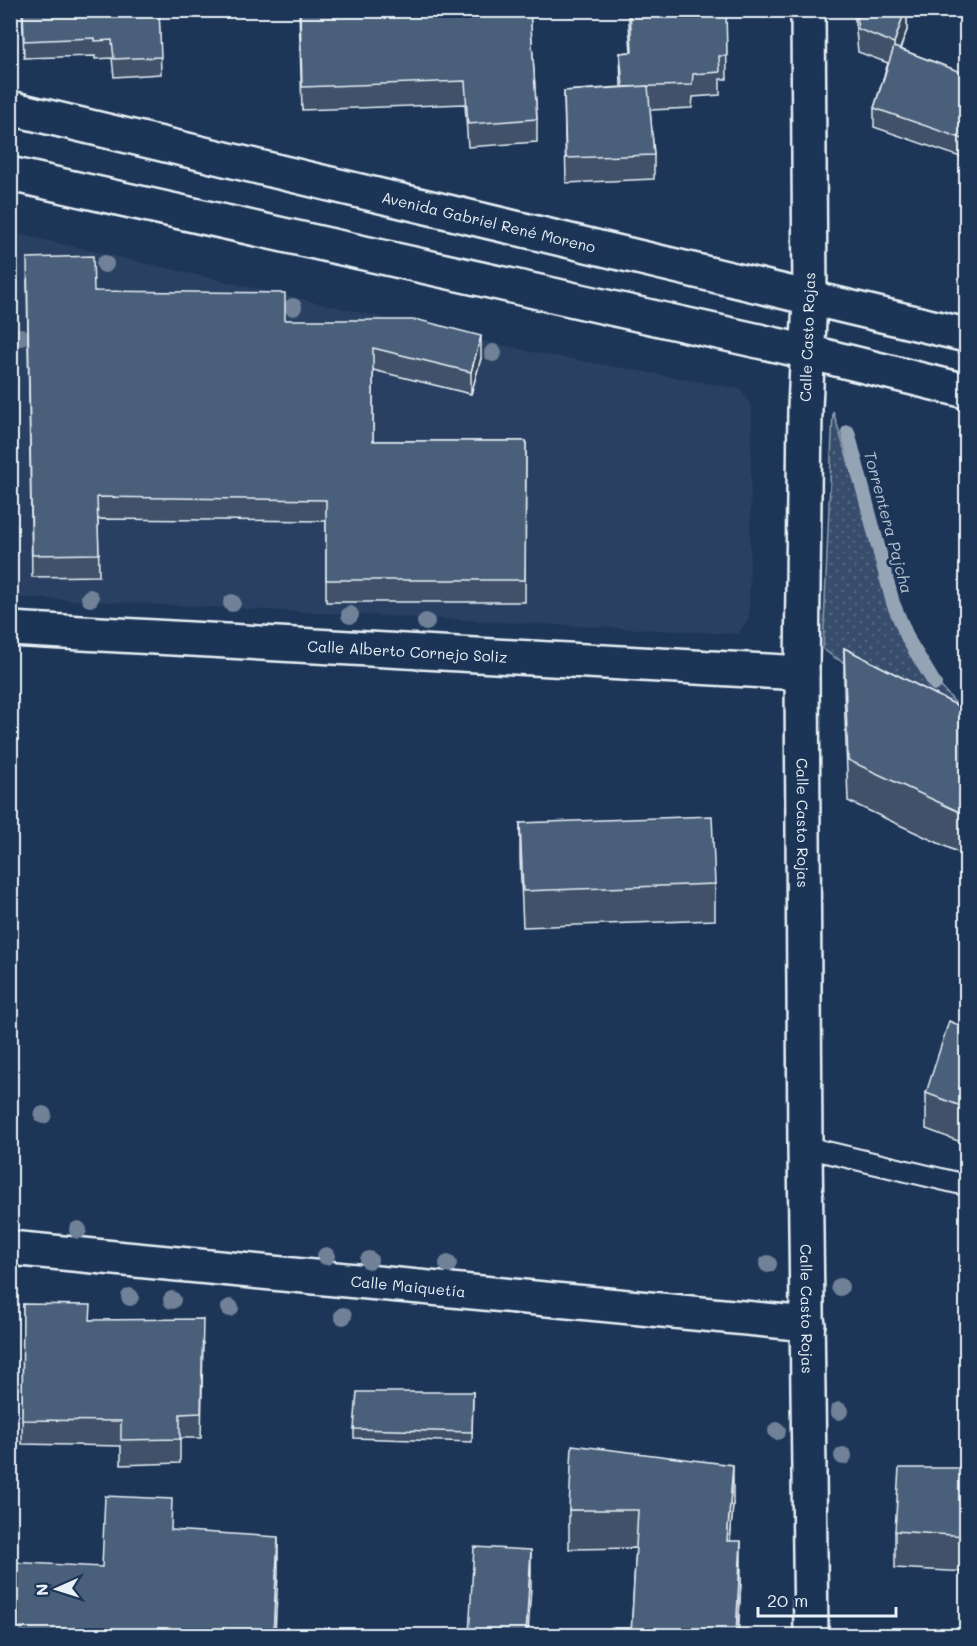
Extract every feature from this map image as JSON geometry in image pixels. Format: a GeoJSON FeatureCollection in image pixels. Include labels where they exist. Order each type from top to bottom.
{"type":"FeatureCollection","features":[{"type":"Feature","properties":{"kind":"street","name":"Calle Casto Rojas"},"geometry":{"type":"LineString","coordinates":[[808,10],[810,299],[805,408],[802,673],[811,1635]]}},
{"type":"Feature","properties":{"kind":"street","name":"Avenida Gabriel René Moreno"},"geometry":{"type":"LineString","coordinates":[[10,108],[966,335]]}},
{"type":"Feature","properties":{"kind":"street"},"geometry":{"type":"LineString","coordinates":[[10,174],[808,352],[966,391]]}},
{"type":"Feature","properties":{"kind":"street","name":"Calle Alberto Cornejo Soliz"},"geometry":{"type":"LineString","coordinates":[[10,629],[802,673]]}},
{"type":"Feature","properties":{"kind":"street","name":"Calle Maiquetía"},"geometry":{"type":"LineString","coordinates":[[10,1248],[807,1324]]}},
{"type":"Feature","properties":{"kind":"lane"},"geometry":{"type":"LineString","coordinates":[[805,1148],[966,1185]]}},
{"type":"Feature","properties":{"kind":"shaded area"},"geometry":{"type":"Polygon","coordinates":[[[23,235],[532,352],[741,389],[752,408],[749,618],[738,634],[11,597],[11,238],[23,235]]]}},
{"type":"Feature","properties":{"kind":"shaded area"},"geometry":{"type":"Polygon","coordinates":[[[833,411],[891,603],[906,639],[929,673],[966,715],[966,730],[823,649],[833,411]]]}},
{"type":"Feature","properties":{"kind":"building"},"geometry":{"type":"Polygon","coordinates":[[[23,10],[159,10],[161,57],[114,59],[112,40],[95,41],[95,38],[24,41],[23,10]]]}},
{"type":"Feature","properties":{"kind":"building"},"geometry":{"type":"Polygon","coordinates":[[[300,10],[530,10],[537,119],[468,124],[465,81],[302,87],[300,10]]]}},
{"type":"Feature","properties":{"kind":"building"},"geometry":{"type":"Polygon","coordinates":[[[630,10],[726,10],[727,56],[719,56],[720,72],[693,74],[692,85],[623,87],[620,53],[632,52],[630,10]]]}},
{"type":"Feature","properties":{"kind":"building"},"geometry":{"type":"Polygon","coordinates":[[[856,10],[905,10],[894,43],[858,29],[856,10]]]}},
{"type":"Feature","properties":{"kind":"building"},"geometry":{"type":"Polygon","coordinates":[[[894,47],[966,74],[966,140],[874,108],[894,47]]]}},
{"type":"Feature","properties":{"kind":"building"},"geometry":{"type":"Polygon","coordinates":[[[648,86],[654,155],[566,158],[564,91],[648,86]]]}},
{"type":"Feature","properties":{"kind":"building"},"geometry":{"type":"Polygon","coordinates":[[[93,256],[94,291],[285,293],[285,320],[419,320],[481,336],[471,372],[373,348],[373,441],[526,441],[525,580],[326,580],[326,500],[97,497],[99,554],[32,555],[27,258],[93,256]]]}},
{"type":"Feature","properties":{"kind":"building"},"geometry":{"type":"Polygon","coordinates":[[[844,648],[966,710],[966,815],[848,760],[844,648]]]}},
{"type":"Feature","properties":{"kind":"building"},"geometry":{"type":"Polygon","coordinates":[[[712,816],[715,884],[523,891],[520,823],[712,816]]]}},
{"type":"Feature","properties":{"kind":"building"},"geometry":{"type":"Polygon","coordinates":[[[949,1021],[966,1028],[966,1108],[926,1093],[949,1021]]]}},
{"type":"Feature","properties":{"kind":"building"},"geometry":{"type":"Polygon","coordinates":[[[23,1304],[91,1305],[90,1320],[203,1319],[201,1413],[180,1414],[180,1439],[121,1440],[121,1421],[22,1420],[23,1304]]]}},
{"type":"Feature","properties":{"kind":"building"},"geometry":{"type":"Polygon","coordinates":[[[357,1392],[473,1392],[472,1432],[354,1429],[357,1392]]]}},
{"type":"Feature","properties":{"kind":"building"},"geometry":{"type":"Polygon","coordinates":[[[572,1445],[733,1465],[727,1541],[741,1541],[736,1635],[631,1635],[638,1510],[569,1510],[572,1445]]]}},
{"type":"Feature","properties":{"kind":"building"},"geometry":{"type":"Polygon","coordinates":[[[899,1468],[966,1468],[966,1536],[895,1531],[899,1468]]]}},
{"type":"Feature","properties":{"kind":"building"},"geometry":{"type":"Polygon","coordinates":[[[105,1496],[172,1499],[171,1530],[278,1537],[273,1635],[10,1635],[10,1562],[102,1567],[105,1496]]]}},
{"type":"Feature","properties":{"kind":"building"},"geometry":{"type":"Polygon","coordinates":[[[474,1547],[531,1550],[526,1635],[469,1635],[474,1547]]]}},
{"type":"Feature","properties":{"kind":"waterway","name":"Torrentera Pajcha"},"geometry":{"type":"LineString","coordinates":[[848,432],[893,603],[909,641],[935,684]]}}]}
